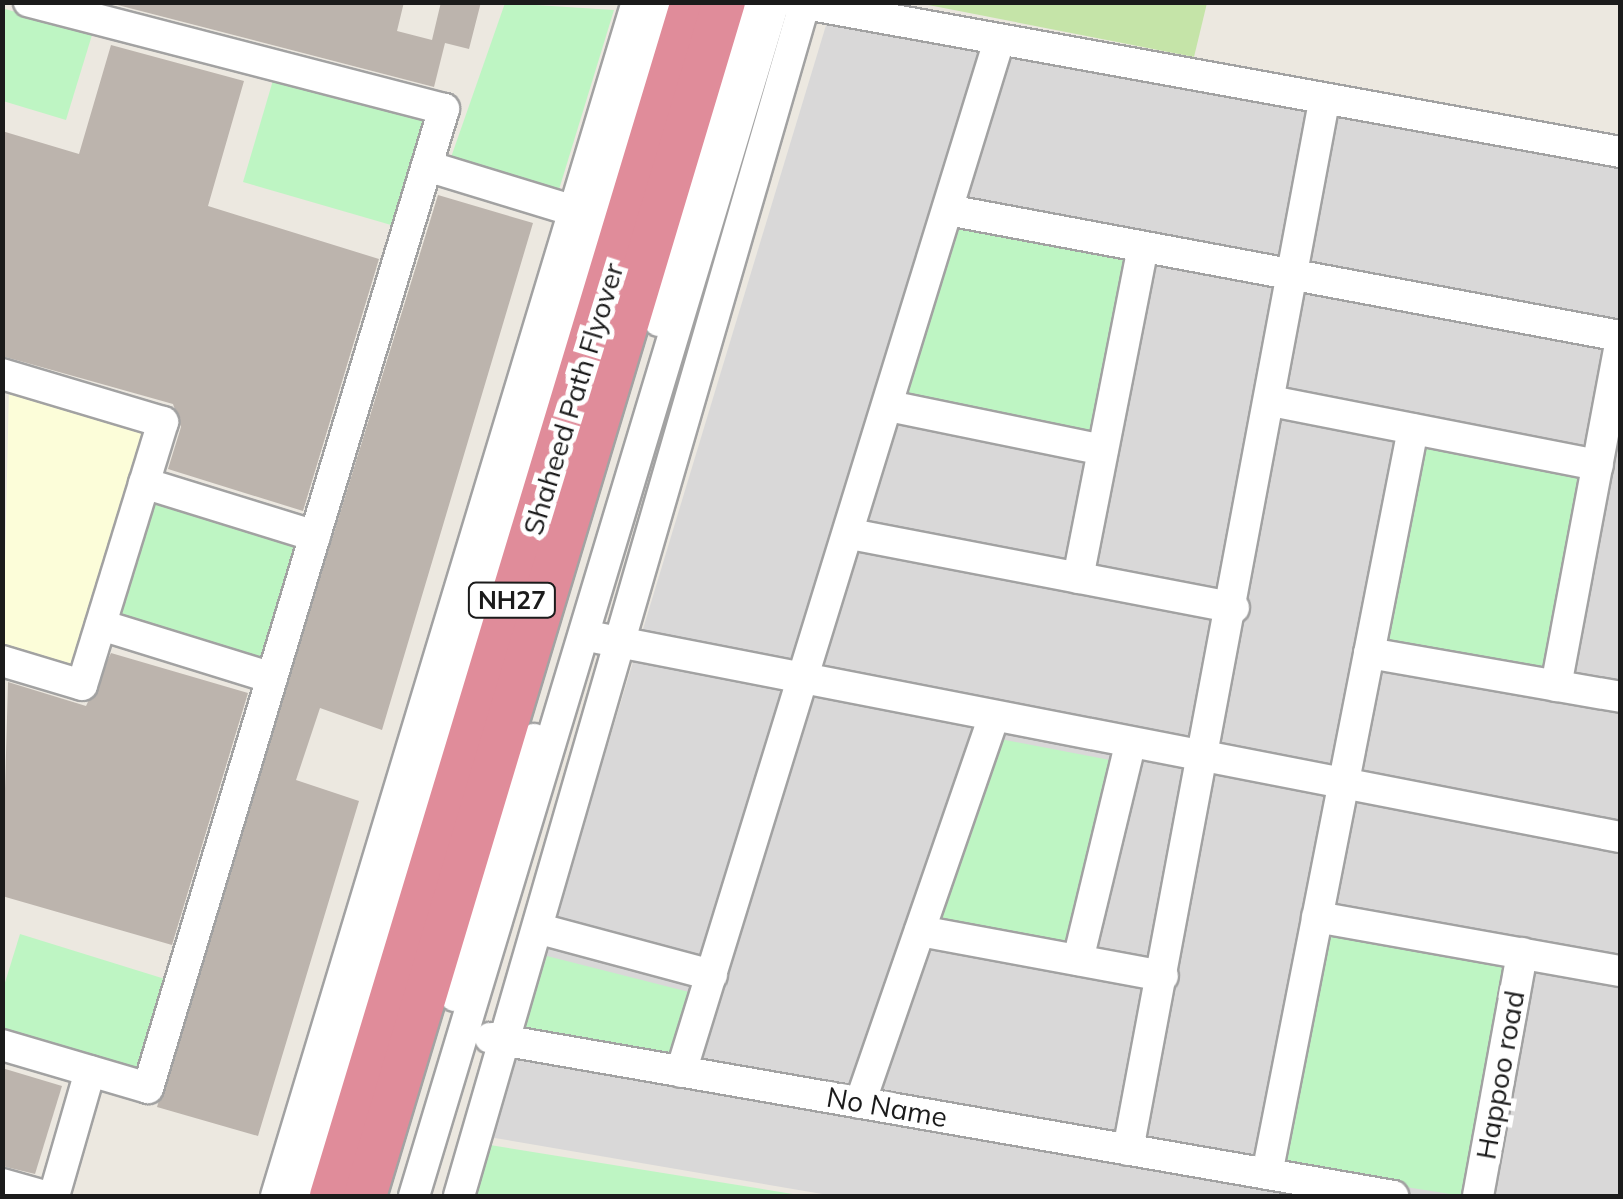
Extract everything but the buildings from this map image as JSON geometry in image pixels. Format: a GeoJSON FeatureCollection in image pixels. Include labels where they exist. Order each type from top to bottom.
{"type":"FeatureCollection","features":[{"type":"Feature","properties":{"kind":"highway","name":"Shaheed Path Flyover"},"geometry":{"type":"LineString","coordinates":[[331,1196],[692,2]]}},
{"type":"Feature","properties":{"kind":"highway","name":"Shaheed Path Flyover"},"geometry":{"type":"LineString","coordinates":[[365,1196],[724,2]]}},
{"type":"Feature","properties":{"kind":"street"},"geometry":{"type":"LineString","coordinates":[[2,1045],[148,1088],[444,109],[28,2]]}},
{"type":"Feature","properties":{"kind":"street"},"geometry":{"type":"LineString","coordinates":[[276,1196],[636,2]]}},
{"type":"Feature","properties":{"kind":"street"},"geometry":{"type":"LineString","coordinates":[[300,1196],[661,2]]}},
{"type":"Feature","properties":{"kind":"street"},"geometry":{"type":"LineString","coordinates":[[394,1196],[753,2]]}},
{"type":"Feature","properties":{"kind":"street"},"geometry":{"type":"LineString","coordinates":[[414,1196],[587,634],[774,2]]}},
{"type":"Feature","properties":{"kind":"street"},"geometry":{"type":"LineString","coordinates":[[459,1196],[540,929],[616,646],[801,3],[1324,102],[1620,152]]}},
{"type":"Feature","properties":{"kind":"street"},"geometry":{"type":"LineString","coordinates":[[681,1072],[806,683],[998,41]]}},
{"type":"Feature","properties":{"kind":"street"},"geometry":{"type":"LineString","coordinates":[[1128,1150],[1207,759],[1324,102]]}},
{"type":"Feature","properties":{"kind":"street"},"geometry":{"type":"LineString","coordinates":[[427,166],[574,211]]}},
{"type":"Feature","properties":{"kind":"street"},"geometry":{"type":"LineString","coordinates":[[948,210],[1620,340],[1556,686]]}},
{"type":"Feature","properties":{"kind":"street"},"geometry":{"type":"LineString","coordinates":[[1078,578],[1143,248]]}},
{"type":"Feature","properties":{"kind":"street"},"geometry":{"type":"LineString","coordinates":[[2,374],[162,422],[82,685],[2,661]]}},
{"type":"Feature","properties":{"kind":"street"},"geometry":{"type":"LineString","coordinates":[[1270,401],[1598,465]]}},
{"type":"Feature","properties":{"kind":"street"},"geometry":{"type":"LineString","coordinates":[[890,406],[1104,450]]}},
{"type":"Feature","properties":{"kind":"street"},"geometry":{"type":"LineString","coordinates":[[1267,1174],[1413,429]]}},
{"type":"Feature","properties":{"kind":"street"},"geometry":{"type":"LineString","coordinates":[[144,483],[314,536]]}},
{"type":"Feature","properties":{"kind":"street"},"geometry":{"type":"LineString","coordinates":[[851,534],[1234,608]]}},
{"type":"Feature","properties":{"kind":"street"},"geometry":{"type":"LineString","coordinates":[[100,625],[272,678]]}},
{"type":"Feature","properties":{"kind":"street"},"geometry":{"type":"LineString","coordinates":[[587,634],[616,646],[1620,837]]}},
{"type":"Feature","properties":{"kind":"street"},"geometry":{"type":"LineString","coordinates":[[1369,653],[1620,698]]}},
{"type":"Feature","properties":{"kind":"street"},"geometry":{"type":"LineString","coordinates":[[860,1103],[994,719]]}},
{"type":"Feature","properties":{"kind":"street"},"geometry":{"type":"LineString","coordinates":[[1078,960],[1130,745]]}},
{"type":"Feature","properties":{"kind":"street"},"geometry":{"type":"LineString","coordinates":[[1318,918],[1620,971]]}},
{"type":"Feature","properties":{"kind":"street"},"geometry":{"type":"LineString","coordinates":[[540,929],[712,976]]}},
{"type":"Feature","properties":{"kind":"street"},"geometry":{"type":"LineString","coordinates":[[920,931],[1163,976]]}},
{"type":"Feature","properties":{"kind":"street","name":"Happoo road"},"geometry":{"type":"LineString","coordinates":[[1478,1196],[1522,954]]}},
{"type":"Feature","properties":{"kind":"street","name":"No Name"},"geometry":{"type":"LineString","coordinates":[[466,1030],[506,1042],[1393,1196]]}},
{"type":"Feature","properties":{"kind":"street"},"geometry":{"type":"LineString","coordinates":[[54,1196],[90,1071]]}},
{"type":"Feature","properties":{"kind":"street"},"geometry":{"type":"LineString","coordinates":[[2,1184],[45,1196]]}},
{"type":"Feature","properties":{"kind":"shaded area"},"geometry":{"type":"Polygon","coordinates":[[[827,22],[1620,169],[1620,1196],[834,1196],[489,1137],[827,22]]]}},
{"type":"Feature","properties":{"kind":"shaded area"},"geometry":{"type":"Polygon","coordinates":[[[9,388],[147,430],[74,670],[3,649],[9,388]]]}},
{"type":"Feature","properties":{"kind":"green space"},"geometry":{"type":"Polygon","coordinates":[[[505,3],[614,10],[557,196],[449,163],[505,3]]]}},
{"type":"Feature","properties":{"kind":"green space"},"geometry":{"type":"Polygon","coordinates":[[[918,3],[1207,3],[1194,57],[918,3]]]}},
{"type":"Feature","properties":{"kind":"green space"},"geometry":{"type":"Polygon","coordinates":[[[2,8],[92,35],[66,120],[3,101],[2,8]]]}},
{"type":"Feature","properties":{"kind":"green space"},"geometry":{"type":"Polygon","coordinates":[[[276,70],[431,116],[398,227],[243,182],[276,70]]]}},
{"type":"Feature","properties":{"kind":"green space"},"geometry":{"type":"Polygon","coordinates":[[[957,227],[1128,260],[1091,434],[906,399],[957,227]]]}},
{"type":"Feature","properties":{"kind":"green space"},"geometry":{"type":"Polygon","coordinates":[[[1424,445],[1583,475],[1545,674],[1386,644],[1424,445]]]}},
{"type":"Feature","properties":{"kind":"green space"},"geometry":{"type":"Polygon","coordinates":[[[151,496],[301,541],[263,664],[113,619],[151,496]]]}},
{"type":"Feature","properties":{"kind":"green space"},"geometry":{"type":"Polygon","coordinates":[[[1000,739],[1110,760],[1068,950],[939,923],[1000,739]]]}},
{"type":"Feature","properties":{"kind":"green space"},"geometry":{"type":"Polygon","coordinates":[[[1323,929],[1507,963],[1463,1196],[1278,1167],[1323,929]]]}},
{"type":"Feature","properties":{"kind":"green space"},"geometry":{"type":"Polygon","coordinates":[[[20,934],[165,979],[136,1073],[3,1032],[3,989],[20,934]]]}},
{"type":"Feature","properties":{"kind":"green space"},"geometry":{"type":"Polygon","coordinates":[[[547,956],[697,994],[673,1060],[521,1034],[547,956]]]}},
{"type":"Feature","properties":{"kind":"green space"},"geometry":{"type":"Polygon","coordinates":[[[490,1145],[805,1196],[474,1196],[490,1145]]]}}]}
